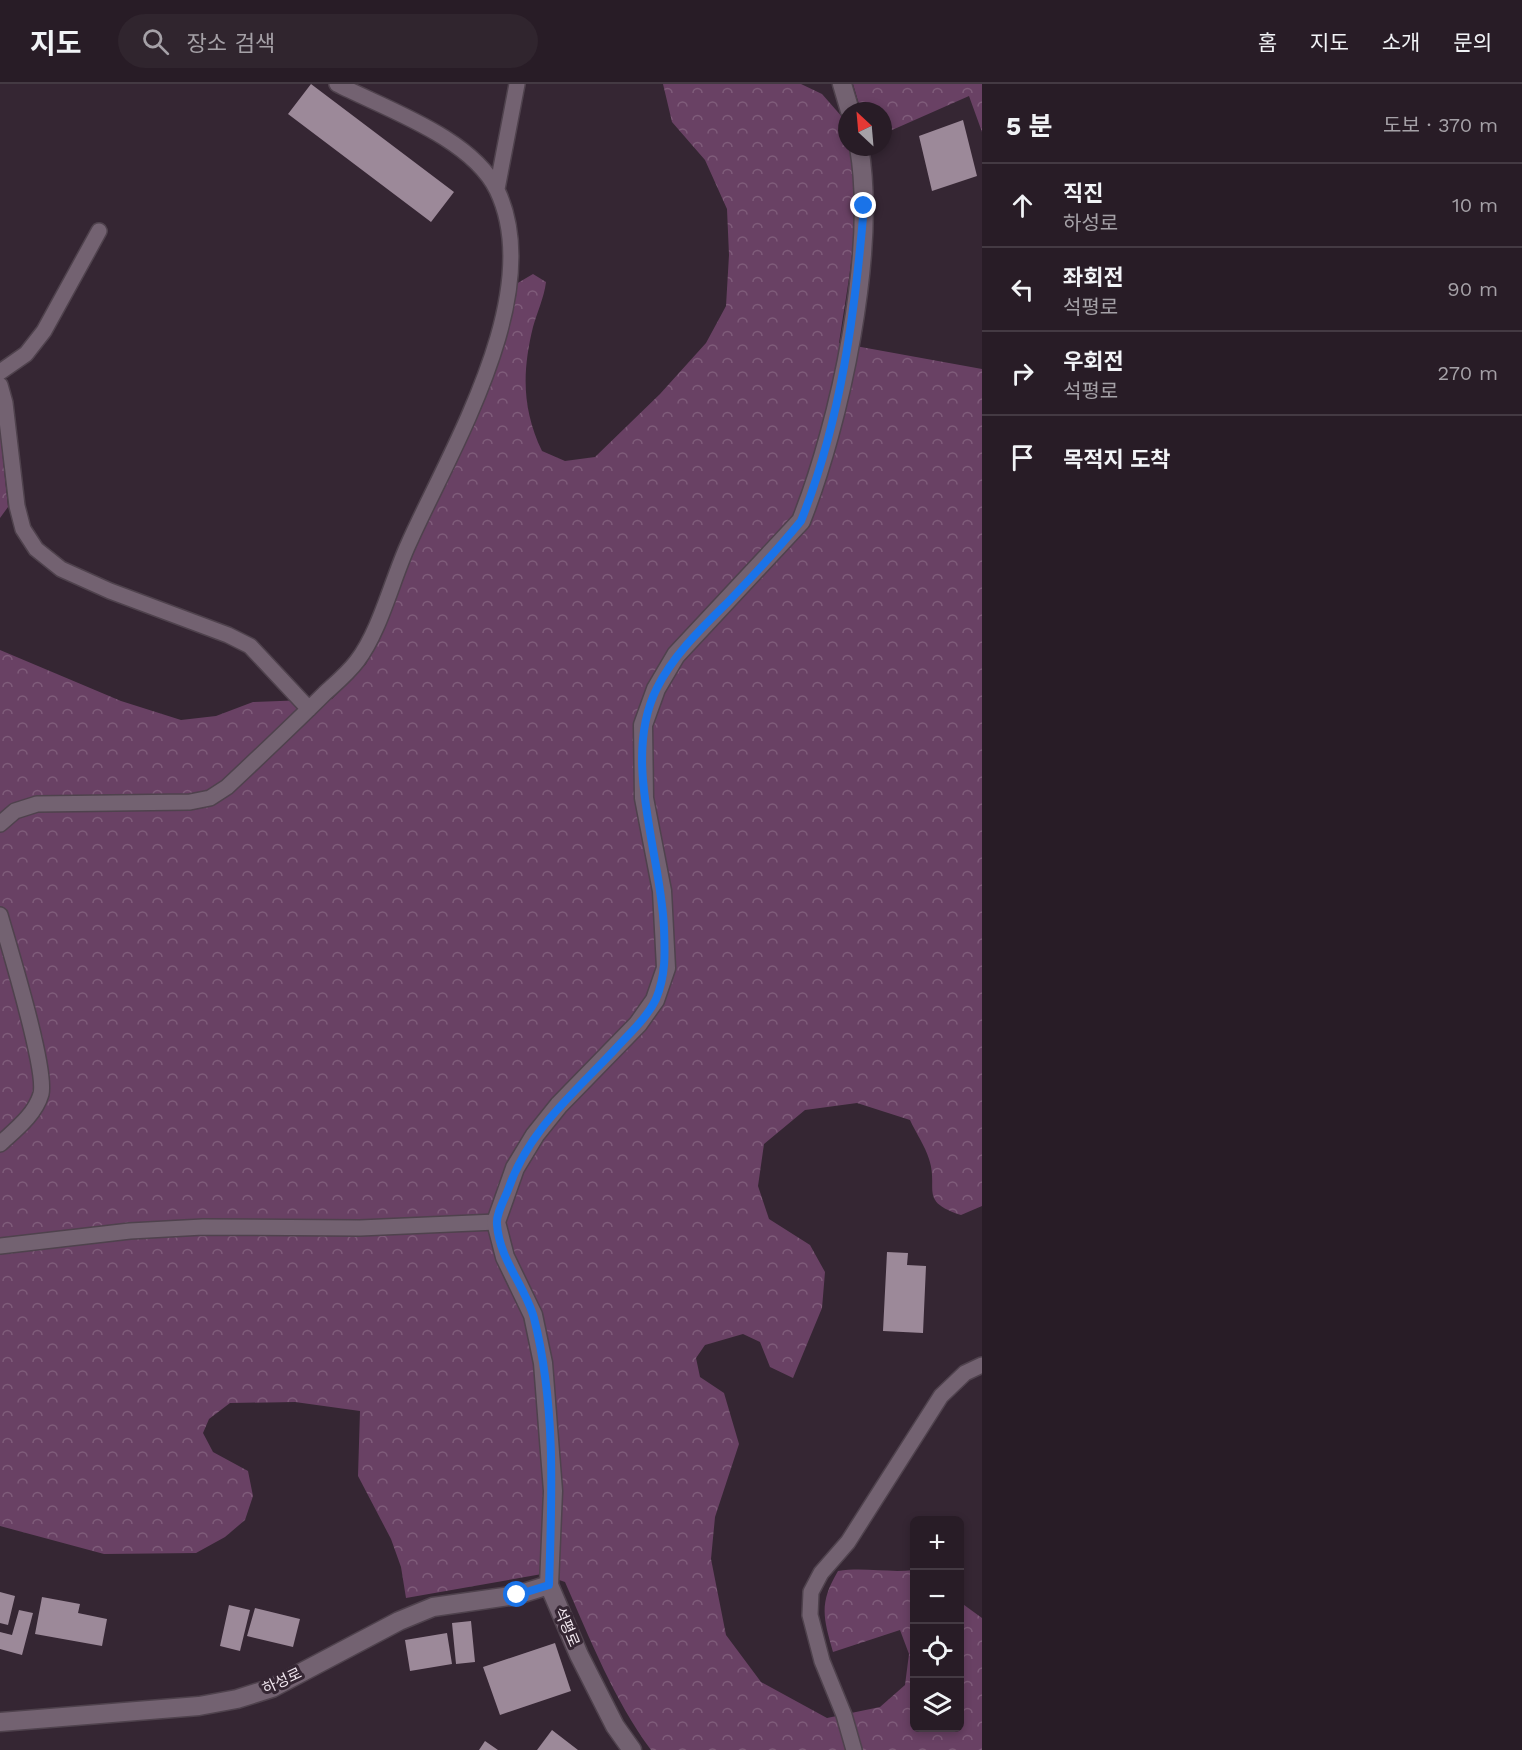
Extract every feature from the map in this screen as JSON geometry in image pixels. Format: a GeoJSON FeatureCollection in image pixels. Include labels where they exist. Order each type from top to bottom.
{"type":"FeatureCollection","features":[{"type":"Feature","properties":{"kind":"street"},"geometry":{"type":"LineString","coordinates":[[842,84],[847,102]]}},
{"type":"Feature","properties":{"kind":"street"},"geometry":{"type":"LineString","coordinates":[[496,1222],[515,1168],[535,1135],[559,1105],[638,1024],[655,1000],[666,968],[662,891],[644,798],[643,725],[656,689],[676,656],[801,521],[812,493],[839,397],[857,290],[864,206],[860,156]]}},
{"type":"Feature","properties":{"kind":"street","name":"석평로"},"geometry":{"type":"LineString","coordinates":[[496,1222],[505,1257],[533,1315],[543,1363],[553,1491],[549,1585],[579,1655],[615,1726],[632,1750]]}},
{"type":"Feature","properties":{"kind":"street","name":"하성로"},"geometry":{"type":"LineString","coordinates":[[0,1722],[199,1706],[237,1699],[272,1688],[399,1621],[434,1607],[517,1595],[549,1585]]}},
{"type":"Feature","properties":{"kind":"lane"},"geometry":{"type":"LineString","coordinates":[[0,824],[15,811],[37,804],[190,802],[210,798],[227,787],[358,660],[381,614],[417,524],[476,402],[508,292],[511,246],[496,189],[474,160],[449,139],[337,84]]}},
{"type":"Feature","properties":{"kind":"lane"},"geometry":{"type":"LineString","coordinates":[[496,189],[517,84]]}},
{"type":"Feature","properties":{"kind":"lane"},"geometry":{"type":"LineString","coordinates":[[0,372],[26,354],[44,331],[99,231]]}},
{"type":"Feature","properties":{"kind":"lane"},"geometry":{"type":"LineString","coordinates":[[0,385],[5,404],[17,507],[23,529],[36,549],[61,569],[110,591],[228,635],[250,646],[309,709]]}},
{"type":"Feature","properties":{"kind":"lane"},"geometry":{"type":"LineString","coordinates":[[0,915],[40,1066],[41,1093],[24,1122],[0,1144]]}},
{"type":"Feature","properties":{"kind":"lane"},"geometry":{"type":"LineString","coordinates":[[0,1246],[130,1231],[203,1227],[360,1228],[496,1222]]}},
{"type":"Feature","properties":{"kind":"lane"},"geometry":{"type":"LineString","coordinates":[[854,1750],[844,1714],[822,1661],[810,1616],[811,1592],[821,1574],[848,1542],[941,1396],[964,1373],[982,1365]]}},
{"type":"Feature","properties":{"kind":"green space"},"geometry":{"type":"Polygon","coordinates":[[[663,84],[801,84],[822,94],[838,112],[838,156],[852,156],[854,171],[853,245],[839,343],[982,369],[982,1206],[961,1215],[939,1205],[933,1193],[929,1159],[910,1120],[857,1103],[805,1110],[764,1144],[758,1186],[769,1219],[810,1245],[825,1272],[822,1308],[793,1378],[770,1367],[760,1342],[743,1334],[705,1345],[696,1358],[700,1377],[724,1393],[739,1444],[715,1517],[711,1559],[726,1635],[761,1682],[827,1718],[880,1707],[905,1685],[909,1654],[900,1630],[833,1652],[825,1619],[825,1601],[838,1571],[910,1570],[910,1732],[964,1732],[964,1605],[982,1618],[982,1750],[651,1750],[614,1690],[565,1582],[542,1574],[406,1598],[401,1567],[391,1539],[358,1476],[360,1411],[295,1402],[230,1403],[209,1419],[203,1433],[213,1452],[248,1471],[253,1496],[245,1520],[225,1537],[196,1553],[104,1554],[0,1526],[0,650],[121,701],[181,720],[216,716],[253,702],[332,699],[366,664],[391,610],[422,531],[481,409],[504,345],[516,284],[533,274],[546,282],[529,344],[526,375],[527,405],[542,451],[565,461],[595,457],[660,394],[706,343],[726,306],[729,255],[727,209],[705,160],[672,122],[663,84]]]}},
{"type":"Feature","properties":{"kind":"green space"},"geometry":{"type":"Polygon","coordinates":[[[853,84],[982,84],[982,132],[969,96],[892,130],[892,102],[858,102],[853,84]]]}},
{"type":"Feature","properties":{"kind":"green space"},"geometry":{"type":"Polygon","coordinates":[[[0,431],[8,507],[0,518],[0,431]]]}},
{"type":"Feature","properties":{"kind":"building"},"geometry":{"type":"Polygon","coordinates":[[[311,84],[454,192],[431,222],[288,114],[311,84]]]}},
{"type":"Feature","properties":{"kind":"building"},"geometry":{"type":"Polygon","coordinates":[[[963,120],[977,176],[932,191],[919,136],[963,120]]]}},
{"type":"Feature","properties":{"kind":"building"},"geometry":{"type":"Polygon","coordinates":[[[887,1252],[908,1253],[907,1265],[926,1266],[923,1333],[883,1331],[887,1252]]]}},
{"type":"Feature","properties":{"kind":"building"},"geometry":{"type":"Polygon","coordinates":[[[0,1592],[15,1596],[8,1625],[0,1623],[0,1592]]]}},
{"type":"Feature","properties":{"kind":"building"},"geometry":{"type":"Polygon","coordinates":[[[42,1597],[80,1604],[78,1613],[107,1619],[102,1646],[35,1634],[42,1597]]]}},
{"type":"Feature","properties":{"kind":"building"},"geometry":{"type":"Polygon","coordinates":[[[229,1605],[250,1610],[240,1651],[220,1646],[229,1605]]]}},
{"type":"Feature","properties":{"kind":"building"},"geometry":{"type":"Polygon","coordinates":[[[255,1608],[300,1619],[293,1647],[247,1636],[255,1608]]]}},
{"type":"Feature","properties":{"kind":"building"},"geometry":{"type":"Polygon","coordinates":[[[19,1610],[33,1613],[22,1655],[0,1649],[0,1632],[12,1635],[19,1610]]]}},
{"type":"Feature","properties":{"kind":"building"},"geometry":{"type":"Polygon","coordinates":[[[471,1621],[475,1662],[456,1664],[452,1623],[471,1621]]]}},
{"type":"Feature","properties":{"kind":"building"},"geometry":{"type":"Polygon","coordinates":[[[447,1633],[452,1664],[410,1671],[405,1640],[447,1633]]]}},
{"type":"Feature","properties":{"kind":"building"},"geometry":{"type":"Polygon","coordinates":[[[555,1643],[571,1691],[500,1715],[483,1667],[555,1643]]]}},
{"type":"Feature","properties":{"kind":"building"},"geometry":{"type":"Polygon","coordinates":[[[552,1730],[578,1750],[537,1750],[552,1730]]]}},
{"type":"Feature","properties":{"kind":"building"},"geometry":{"type":"Polygon","coordinates":[[[485,1741],[498,1750],[479,1750],[485,1741]]]}},
{"type":"Feature","properties":{"kind":"route"},"geometry":{"type":"LineString","coordinates":[[517,1595],[549,1585],[553,1491],[551,1446],[543,1363],[533,1315],[505,1257],[496,1222],[515,1168],[535,1135],[559,1105],[638,1024],[655,1000],[666,968],[662,891],[644,798],[643,725],[656,689],[676,656],[744,586],[801,521],[812,493],[839,397],[857,290],[864,206]]}}]}
